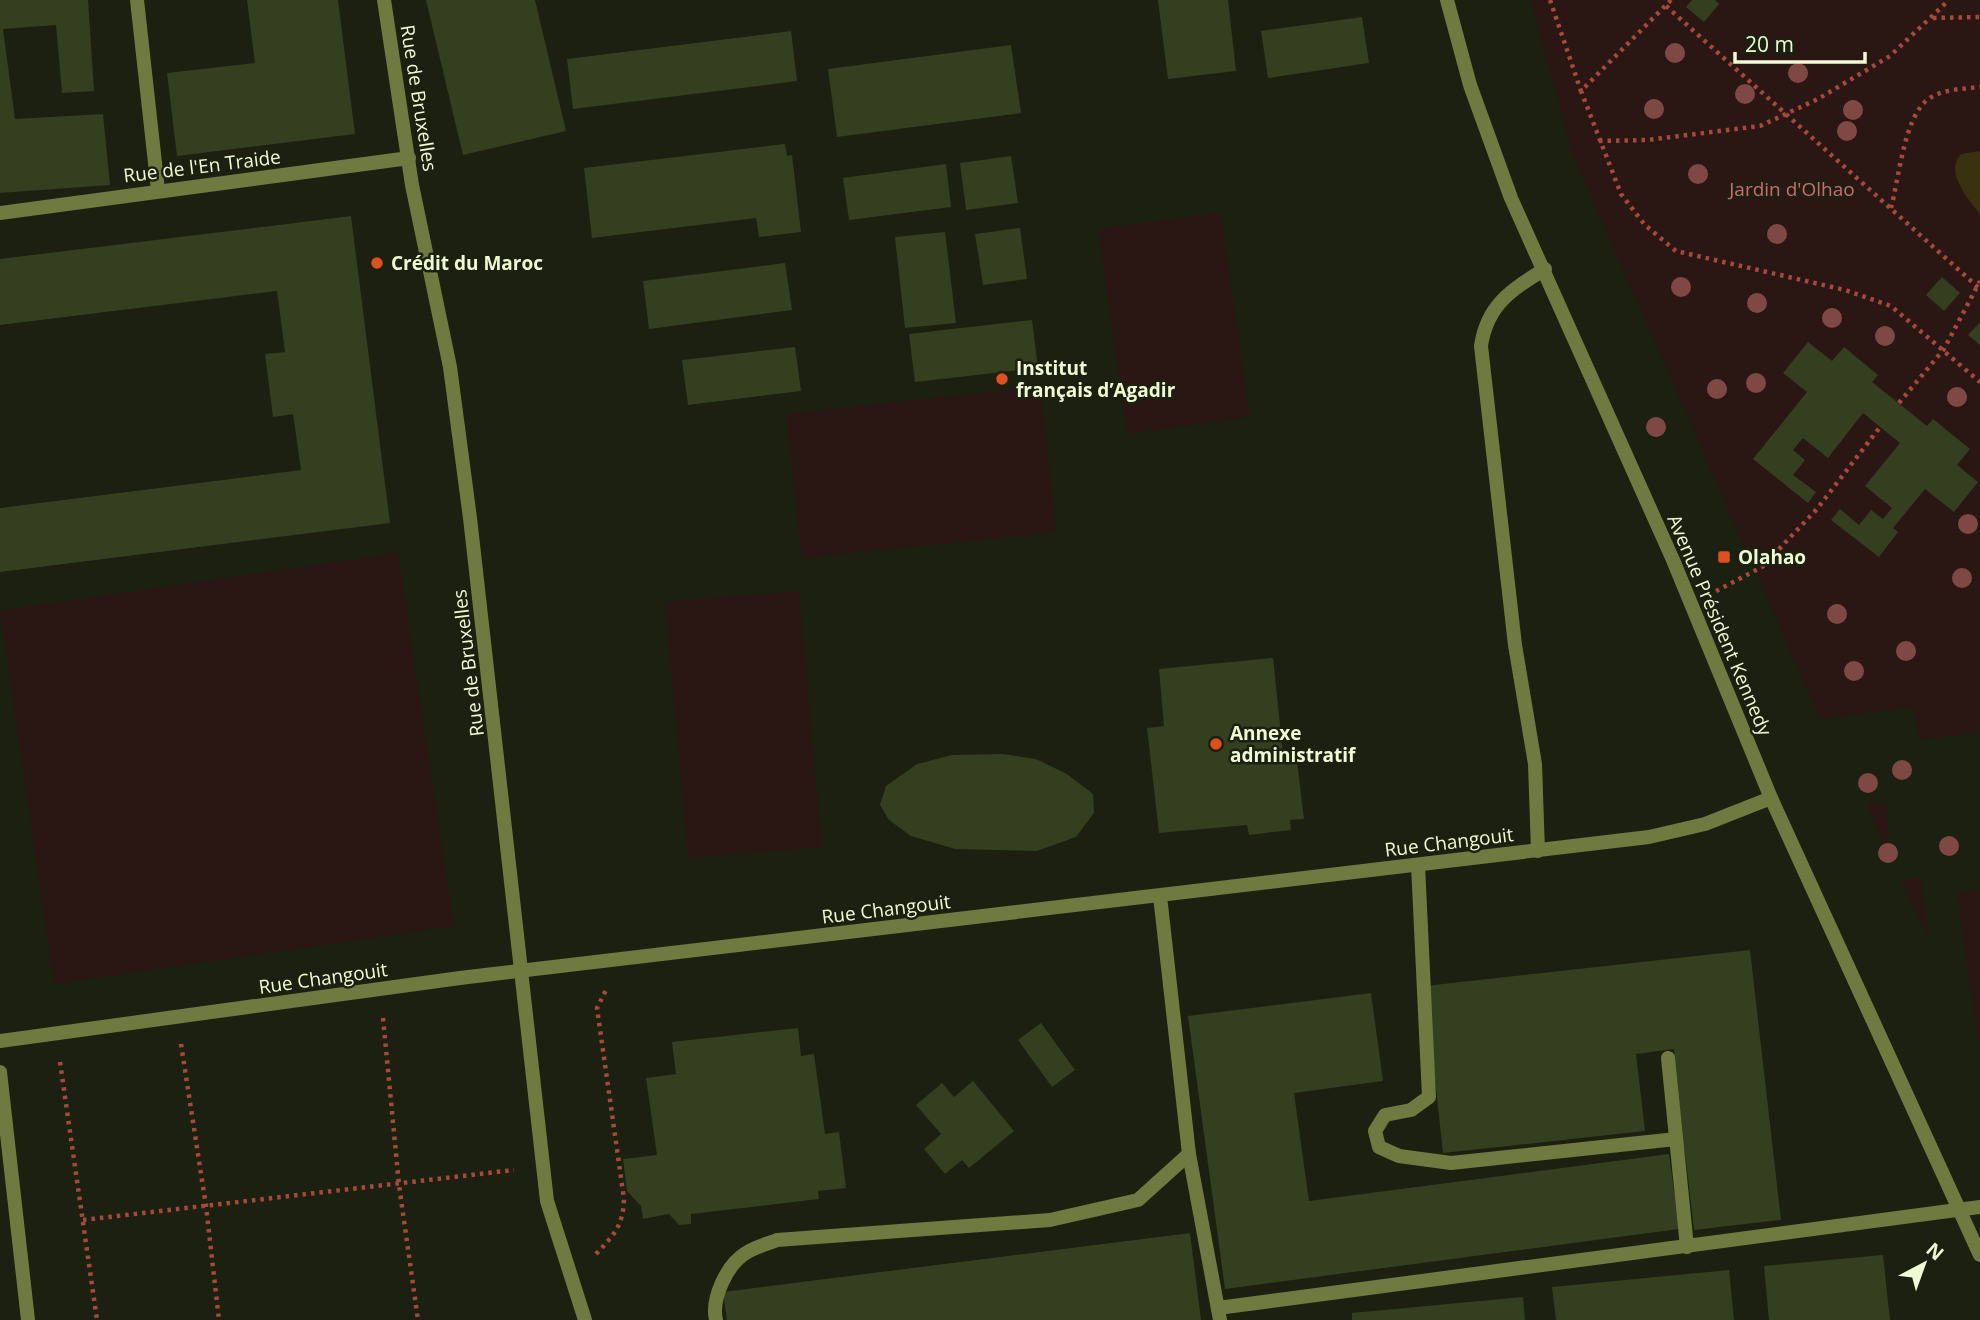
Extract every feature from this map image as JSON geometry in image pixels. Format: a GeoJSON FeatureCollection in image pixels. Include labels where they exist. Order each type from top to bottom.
{"type":"FeatureCollection","features":[{"type":"Feature","properties":{"kind":"street"},"geometry":{"type":"LineString","coordinates":[[137,0],[158,190]]}},
{"type":"Feature","properties":{"kind":"street","name":"Rue de Bruxelles"},"geometry":{"type":"LineString","coordinates":[[384,0],[409,158],[450,367],[547,1201],[585,1320]]}},
{"type":"Feature","properties":{"kind":"street","name":"Avenue Président Kennedy"},"geometry":{"type":"LineString","coordinates":[[1447,0],[1479,110],[1511,198],[1545,269],[1771,798],[1980,1255]]}},
{"type":"Feature","properties":{"kind":"street","name":"Rue de l'En Traide"},"geometry":{"type":"LineString","coordinates":[[0,213],[409,158]]}},
{"type":"Feature","properties":{"kind":"street"},"geometry":{"type":"LineString","coordinates":[[1538,851],[1535,764],[1515,645],[1481,346],[1489,315],[1521,283],[1545,269]]}},
{"type":"Feature","properties":{"kind":"street","name":"Rue Changouit"},"geometry":{"type":"LineString","coordinates":[[0,1041],[522,971],[1649,837],[1705,824],[1771,798]]}},
{"type":"Feature","properties":{"kind":"street"},"geometry":{"type":"LineString","coordinates":[[1418,865],[1429,1097],[1411,1110],[1385,1115],[1375,1131],[1379,1147],[1399,1156],[1451,1163],[1676,1139]]}},
{"type":"Feature","properties":{"kind":"street"},"geometry":{"type":"LineString","coordinates":[[1160,896],[1189,1154],[1219,1314],[1980,1207]]}},
{"type":"Feature","properties":{"kind":"street"},"geometry":{"type":"LineString","coordinates":[[1668,1058],[1687,1247]]}},
{"type":"Feature","properties":{"kind":"street"},"geometry":{"type":"LineString","coordinates":[[0,1072],[29,1320]]}},
{"type":"Feature","properties":{"kind":"street"},"geometry":{"type":"LineString","coordinates":[[716,1320],[714,1312],[717,1294],[730,1271],[744,1253],[777,1240],[1050,1220],[1138,1200],[1189,1154]]}},
{"type":"Feature","properties":{"kind":"path"},"geometry":{"type":"LineString","coordinates":[[1550,0],[1599,141],[1621,194],[1644,225],[1676,251],[1845,290],[1891,306],[1980,382]]}},
{"type":"Feature","properties":{"kind":"path"},"geometry":{"type":"LineString","coordinates":[[1581,91],[1671,0]]}},
{"type":"Feature","properties":{"kind":"path"},"geometry":{"type":"LineString","coordinates":[[1599,141],[1647,141],[1716,134],[1760,126],[1857,77],[1890,56],[1949,0]]}},
{"type":"Feature","properties":{"kind":"path"},"geometry":{"type":"LineString","coordinates":[[1666,5],[1979,285],[1944,349],[1899,403]]}},
{"type":"Feature","properties":{"kind":"path"},"geometry":{"type":"LineString","coordinates":[[1932,18],[1980,17]]}},
{"type":"Feature","properties":{"kind":"path"},"geometry":{"type":"LineString","coordinates":[[1891,208],[1911,121],[1928,100],[1951,90],[1980,87]]}},
{"type":"Feature","properties":{"kind":"path"},"geometry":{"type":"LineString","coordinates":[[1690,604],[1762,567],[1816,509],[1880,427]]}},
{"type":"Feature","properties":{"kind":"path"},"geometry":{"type":"LineString","coordinates":[[570,1279],[619,1230],[624,1219],[624,1199],[597,1008],[623,959]]}},
{"type":"Feature","properties":{"kind":"path"},"geometry":{"type":"LineString","coordinates":[[380,990],[399,1185],[418,1320]]}},
{"type":"Feature","properties":{"kind":"path"},"geometry":{"type":"LineString","coordinates":[[177,1017],[206,1206],[219,1320]]}},
{"type":"Feature","properties":{"kind":"path"},"geometry":{"type":"LineString","coordinates":[[55,1034],[97,1320]]}},
{"type":"Feature","properties":{"kind":"path"},"geometry":{"type":"LineString","coordinates":[[83,1220],[399,1185],[543,1165]]}},
{"type":"Feature","properties":{"kind":"green space","name":"Jardin d'Olhao"},"geometry":{"type":"Polygon","coordinates":[[[1530,0],[1980,0],[1980,732],[1920,740],[1914,707],[1820,719],[1573,155],[1530,0]]]}},
{"type":"Feature","properties":{"kind":"green space"},"geometry":{"type":"Polygon","coordinates":[[[1221,213],[1250,417],[1127,434],[1098,229],[1221,213]]]}},
{"type":"Feature","properties":{"kind":"green space"},"geometry":{"type":"Polygon","coordinates":[[[1040,387],[1057,532],[802,558],[786,414],[1040,387]]]}},
{"type":"Feature","properties":{"kind":"green space"},"geometry":{"type":"Polygon","coordinates":[[[398,553],[454,926],[54,984],[0,611],[398,553]]]}},
{"type":"Feature","properties":{"kind":"green space"},"geometry":{"type":"Polygon","coordinates":[[[799,591],[822,847],[688,858],[665,602],[799,591]]]}},
{"type":"Feature","properties":{"kind":"green space"},"geometry":{"type":"Polygon","coordinates":[[[1887,802],[1889,860],[1867,803],[1887,802]]]}},
{"type":"Feature","properties":{"kind":"green space"},"geometry":{"type":"Polygon","coordinates":[[[1921,878],[1928,938],[1901,880],[1921,878]]]}},
{"type":"Feature","properties":{"kind":"green space"},"geometry":{"type":"Polygon","coordinates":[[[1980,890],[1980,1040],[1978,1041],[1957,892],[1980,890]]]}},
{"type":"Feature","properties":{"kind":"shaded area"},"geometry":{"type":"Polygon","coordinates":[[[1980,151],[1980,214],[1960,186],[1955,169],[1961,154],[1980,151]]]}},
{"type":"Feature","properties":{"kind":"building"},"geometry":{"type":"Polygon","coordinates":[[[0,0],[88,0],[94,91],[62,93],[56,25],[3,29],[15,119],[103,114],[110,185],[0,193],[0,0]]]}},
{"type":"Feature","properties":{"kind":"building"},"geometry":{"type":"Polygon","coordinates":[[[247,0],[338,0],[355,134],[177,156],[167,73],[255,63],[247,0]]]}},
{"type":"Feature","properties":{"kind":"building"},"geometry":{"type":"Polygon","coordinates":[[[426,0],[535,0],[566,131],[463,155],[426,0]]]}},
{"type":"Feature","properties":{"kind":"building"},"geometry":{"type":"Polygon","coordinates":[[[1158,0],[1228,0],[1236,71],[1168,79],[1158,0]]]}},
{"type":"Feature","properties":{"kind":"building"},"geometry":{"type":"Polygon","coordinates":[[[1692,0],[1715,0],[1719,4],[1704,22],[1686,7],[1692,0]]]}},
{"type":"Feature","properties":{"kind":"building"},"geometry":{"type":"Polygon","coordinates":[[[1362,17],[1369,63],[1268,78],[1261,31],[1362,17]]]}},
{"type":"Feature","properties":{"kind":"building"},"geometry":{"type":"Polygon","coordinates":[[[791,31],[797,81],[573,109],[567,59],[791,31]]]}},
{"type":"Feature","properties":{"kind":"building"},"geometry":{"type":"Polygon","coordinates":[[[1011,45],[1021,113],[837,137],[828,69],[1011,45]]]}},
{"type":"Feature","properties":{"kind":"building"},"geometry":{"type":"Polygon","coordinates":[[[785,144],[787,156],[792,155],[801,232],[759,237],[756,218],[592,238],[584,168],[785,144]]]}},
{"type":"Feature","properties":{"kind":"building"},"geometry":{"type":"Polygon","coordinates":[[[1011,156],[1018,203],[966,210],[960,163],[1011,156]]]}},
{"type":"Feature","properties":{"kind":"building"},"geometry":{"type":"Polygon","coordinates":[[[946,164],[951,207],[849,220],[843,178],[946,164]]]}},
{"type":"Feature","properties":{"kind":"building"},"geometry":{"type":"Polygon","coordinates":[[[351,216],[390,523],[0,572],[0,508],[301,470],[293,414],[273,417],[265,354],[285,352],[277,291],[0,325],[0,259],[351,216]]]}},
{"type":"Feature","properties":{"kind":"building"},"geometry":{"type":"Polygon","coordinates":[[[1020,228],[1027,279],[983,285],[975,234],[1020,228]]]}},
{"type":"Feature","properties":{"kind":"building"},"geometry":{"type":"Polygon","coordinates":[[[945,232],[956,323],[905,328],[895,237],[945,232]]]}},
{"type":"Feature","properties":{"kind":"building"},"geometry":{"type":"Polygon","coordinates":[[[785,263],[792,310],[649,329],[643,281],[785,263]]]}},
{"type":"Feature","properties":{"kind":"building"},"geometry":{"type":"Polygon","coordinates":[[[1942,277],[1960,293],[1944,311],[1926,295],[1942,277]]]}},
{"type":"Feature","properties":{"kind":"building"},"geometry":{"type":"Polygon","coordinates":[[[1032,320],[1038,368],[915,382],[909,334],[1032,320]]]}},
{"type":"Feature","properties":{"kind":"building"},"geometry":{"type":"Polygon","coordinates":[[[1980,322],[1980,345],[1968,335],[1980,322]]]}},
{"type":"Feature","properties":{"kind":"building"},"geometry":{"type":"Polygon","coordinates":[[[1808,342],[1832,361],[1844,347],[1878,375],[1872,382],[1927,426],[1933,419],[1970,449],[1957,465],[1978,482],[1954,512],[1925,489],[1893,528],[1898,532],[1879,557],[1831,520],[1840,509],[1859,525],[1871,510],[1883,519],[1892,508],[1865,486],[1900,443],[1863,413],[1828,458],[1803,438],[1793,450],[1805,460],[1793,475],[1816,492],[1808,503],[1753,459],[1807,392],[1783,373],[1808,342]]]}},
{"type":"Feature","properties":{"kind":"building"},"geometry":{"type":"Polygon","coordinates":[[[795,347],[801,391],[688,405],[682,360],[795,347]]]}},
{"type":"Feature","properties":{"kind":"building","name":"Annexe administratif"},"geometry":{"type":"Polygon","coordinates":[[[1273,658],[1284,763],[1297,761],[1304,819],[1290,820],[1291,830],[1249,835],[1247,825],[1159,833],[1147,728],[1164,726],[1159,669],[1273,658]]]}},
{"type":"Feature","properties":{"kind":"building"},"geometry":{"type":"Polygon","coordinates":[[[1003,754],[1036,759],[1067,774],[1093,794],[1094,813],[1076,837],[1037,851],[955,849],[911,836],[889,820],[880,805],[886,786],[917,764],[952,755],[1003,754]]]}},
{"type":"Feature","properties":{"kind":"building"},"geometry":{"type":"Polygon","coordinates":[[[1750,950],[1781,1220],[1694,1230],[1685,1153],[1678,1139],[1674,1049],[1636,1054],[1645,1131],[1443,1153],[1425,986],[1750,950]]]}},
{"type":"Feature","properties":{"kind":"building"},"geometry":{"type":"Polygon","coordinates":[[[1371,993],[1383,1081],[1294,1093],[1309,1201],[1669,1154],[1679,1229],[1225,1289],[1188,1016],[1371,993]]]}},
{"type":"Feature","properties":{"kind":"building"},"geometry":{"type":"Polygon","coordinates":[[[1041,1023],[1075,1070],[1052,1087],[1018,1040],[1041,1023]]]}},
{"type":"Feature","properties":{"kind":"building"},"geometry":{"type":"Polygon","coordinates":[[[798,1028],[801,1056],[814,1054],[825,1134],[839,1132],[846,1188],[818,1191],[819,1199],[691,1214],[691,1224],[679,1225],[669,1214],[643,1219],[641,1206],[627,1191],[623,1159],[657,1155],[646,1078],[676,1074],[672,1042],[798,1028]]]}},
{"type":"Feature","properties":{"kind":"building"},"geometry":{"type":"Polygon","coordinates":[[[973,1081],[1014,1131],[969,1168],[962,1160],[945,1174],[924,1149],[941,1134],[916,1105],[942,1083],[954,1097],[973,1081]]]}},
{"type":"Feature","properties":{"kind":"building"},"geometry":{"type":"Polygon","coordinates":[[[1190,1233],[1201,1320],[727,1320],[723,1292],[1190,1233]]]}},
{"type":"Feature","properties":{"kind":"building"},"geometry":{"type":"Polygon","coordinates":[[[1883,1255],[1890,1320],[1769,1320],[1764,1266],[1883,1255]]]}},
{"type":"Feature","properties":{"kind":"building"},"geometry":{"type":"Polygon","coordinates":[[[1729,1270],[1734,1320],[1556,1320],[1552,1287],[1729,1270]]]}},
{"type":"Feature","properties":{"kind":"building"},"geometry":{"type":"Polygon","coordinates":[[[1523,1297],[1525,1320],[1352,1320],[1352,1313],[1523,1297]]]}},
{"type":"Feature","properties":{"kind":"place","name":"Crédit du Maroc"},"geometry":{"type":"Point","coordinates":[377,263]}},
{"type":"Feature","properties":{"kind":"place","name":"Institut français d’Agadir"},"geometry":{"type":"Point","coordinates":[1002,379]}},
{"type":"Feature","properties":{"kind":"place","name":"Olahao"},"geometry":{"type":"Point","coordinates":[1724,557]}},
{"type":"Feature","properties":{"kind":"place","name":"Annexe administratif"},"geometry":{"type":"Point","coordinates":[1216,744]}}]}
